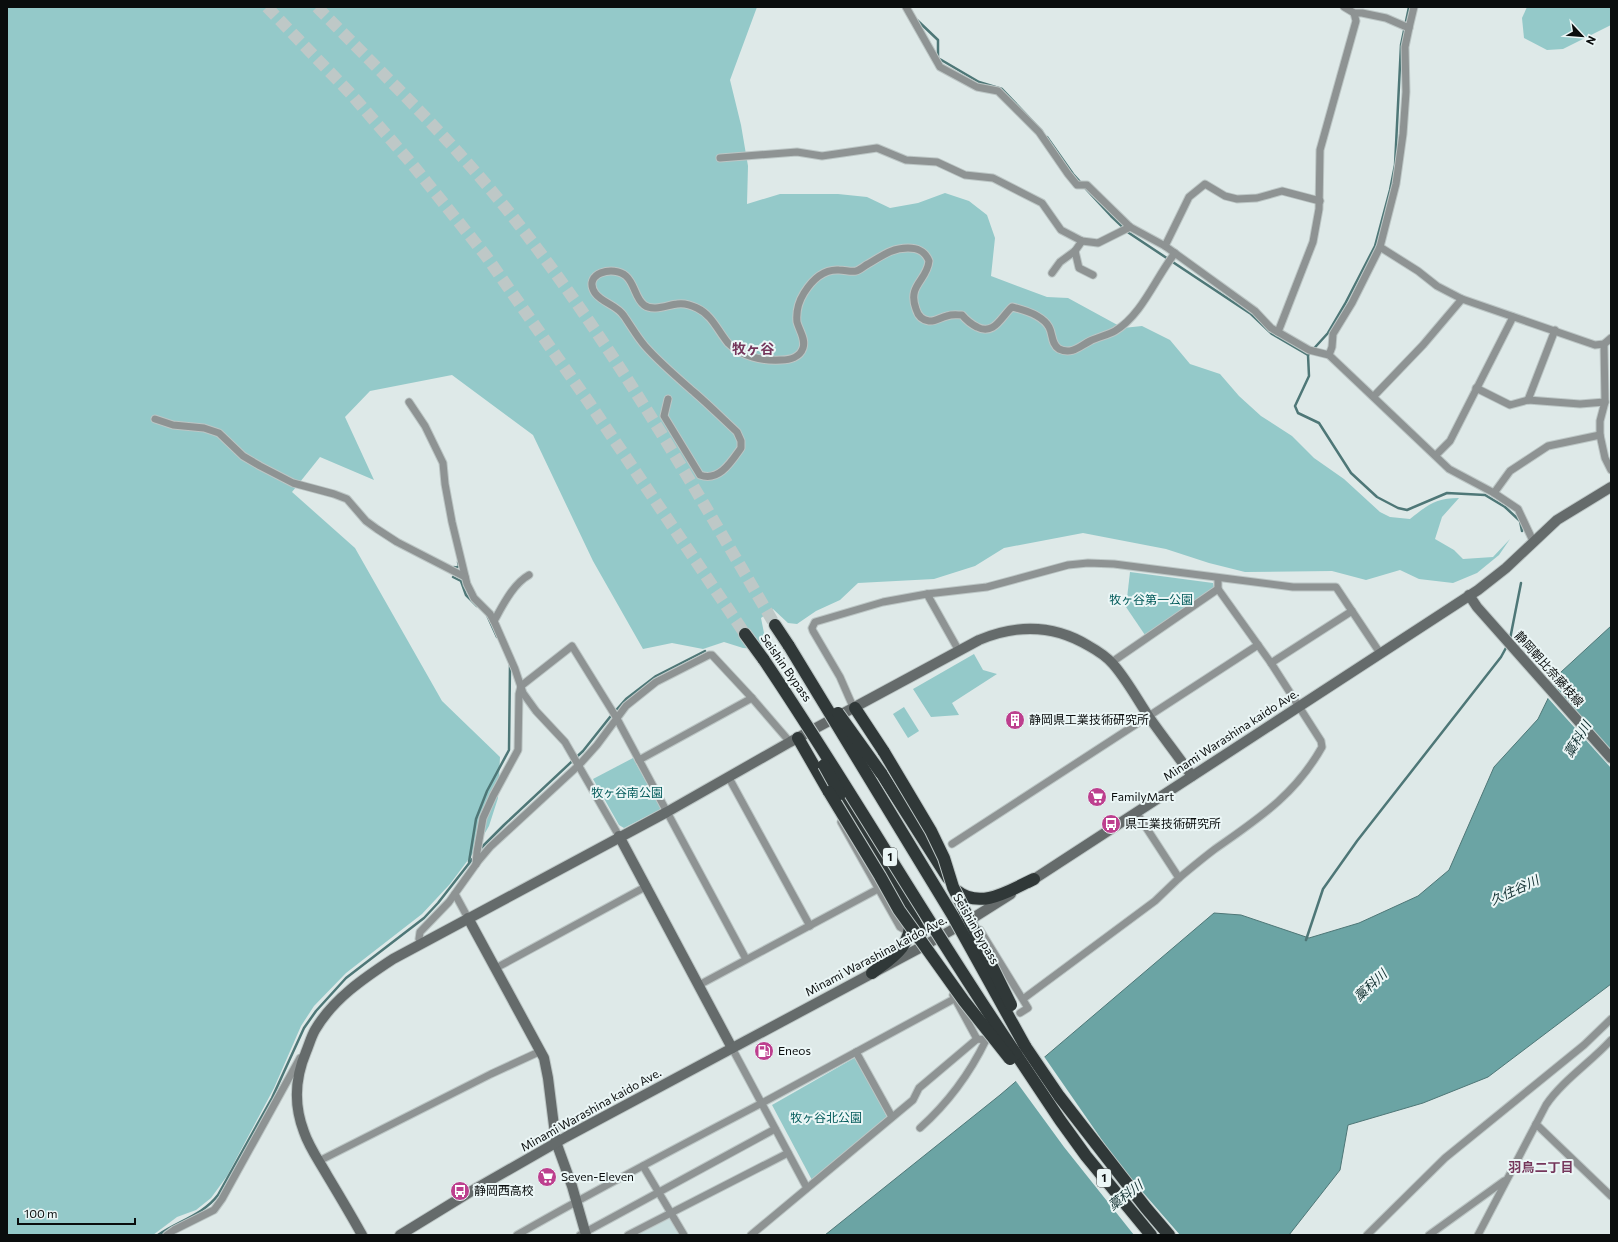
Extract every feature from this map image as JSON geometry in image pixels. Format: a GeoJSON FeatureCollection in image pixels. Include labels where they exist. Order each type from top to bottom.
{"type":"FeatureCollection","features":[{"type":"Feature","properties":{"kind":"highway","name":"Seishin Bypass"},"geometry":{"type":"LineString","coordinates":[[775,625],[952,916],[1026,1046],[1059,1096],[1146,1208],[1169,1235]]}},
{"type":"Feature","properties":{"kind":"highway","name":"Seishin Bypass"},"geometry":{"type":"LineString","coordinates":[[745,634],[764,660],[838,773],[976,995],[1060,1120],[1086,1156],[1151,1235]]}},
{"type":"Feature","properties":{"kind":"highway","name":"1"},"geometry":{"type":"LineString","coordinates":[[788,646],[881,773],[973,918]]}},
{"type":"Feature","properties":{"kind":"highway","name":"1"},"geometry":{"type":"LineString","coordinates":[[764,660],[783,695],[810,738],[835,793],[899,910],[964,1001],[1060,1120]]}},
{"type":"Feature","properties":{"kind":"highway","name":"1"},"geometry":{"type":"LineString","coordinates":[[854,708],[884,752],[931,831],[944,858],[953,887],[1012,1008],[1030,1042],[1074,1115]]}},
{"type":"Feature","properties":{"kind":"highway","name":"1"},"geometry":{"type":"LineString","coordinates":[[794,740],[817,772],[835,793],[880,860],[927,944]]}},
{"type":"Feature","properties":{"kind":"highway"},"geometry":{"type":"LineString","coordinates":[[957,891],[968,898],[985,900],[1034,879]]}},
{"type":"Feature","properties":{"kind":"highway","name":"1"},"geometry":{"type":"LineString","coordinates":[[910,914],[910,933]]}},
{"type":"Feature","properties":{"kind":"highway"},"geometry":{"type":"LineString","coordinates":[[872,973],[902,948],[910,933]]}},
{"type":"Feature","properties":{"kind":"street"},"geometry":{"type":"LineString","coordinates":[[906,7],[940,67],[977,87],[998,91],[1039,132],[1077,185],[1087,185],[1130,227],[1165,246],[1173,255],[1255,311],[1271,328],[1309,350],[1330,354],[1449,469],[1494,494],[1518,510],[1534,543]]}},
{"type":"Feature","properties":{"kind":"street"},"geometry":{"type":"LineString","coordinates":[[1344,7],[1354,13],[1362,13],[1386,18],[1409,28]]}},
{"type":"Feature","properties":{"kind":"street"},"geometry":{"type":"LineString","coordinates":[[1330,354],[1333,334],[1352,303],[1380,247],[1396,184],[1403,134],[1406,92],[1405,47],[1414,7]]}},
{"type":"Feature","properties":{"kind":"street"},"geometry":{"type":"LineString","coordinates":[[1278,332],[1312,242],[1320,201],[1320,150],[1356,21],[1354,13]]}},
{"type":"Feature","properties":{"kind":"street"},"geometry":{"type":"LineString","coordinates":[[720,158],[797,152],[822,156],[876,148],[906,160],[937,162],[965,175],[994,178],[1042,203],[1061,230],[1082,241],[1098,243],[1130,227]]}},
{"type":"Feature","properties":{"kind":"street"},"geometry":{"type":"LineString","coordinates":[[1165,246],[1188,198],[1205,184],[1225,196],[1237,199],[1257,198],[1282,191],[1320,201]]}},
{"type":"Feature","properties":{"kind":"street"},"geometry":{"type":"LineString","coordinates":[[1052,272],[1060,262],[1075,251],[1082,241]]}},
{"type":"Feature","properties":{"kind":"street"},"geometry":{"type":"LineString","coordinates":[[1380,247],[1418,271],[1437,286],[1462,299],[1595,344],[1604,344],[1611,338]]}},
{"type":"Feature","properties":{"kind":"street"},"geometry":{"type":"LineString","coordinates":[[668,399],[664,416],[700,475],[712,477],[722,471],[741,448],[740,436],[644,346],[618,309],[596,294],[592,284],[597,275],[604,271],[612,271],[626,276],[638,298],[648,307],[659,308],[678,304],[687,304],[698,308],[708,317],[729,343],[738,350],[751,357],[768,361],[785,360],[800,354],[804,346],[801,330],[797,323],[797,312],[803,294],[823,272],[832,270],[857,271],[895,249],[915,248],[922,251],[929,261],[926,272],[914,290],[913,300],[917,314],[922,319],[930,321],[951,315],[962,315],[968,322],[986,330],[996,325],[1012,308],[1025,310],[1045,322],[1050,328],[1055,345],[1059,348],[1070,351],[1078,349],[1088,342],[1115,331],[1132,316],[1173,255]]}},
{"type":"Feature","properties":{"kind":"street"},"geometry":{"type":"LineString","coordinates":[[1075,251],[1079,268],[1093,275]]}},
{"type":"Feature","properties":{"kind":"street"},"geometry":{"type":"LineString","coordinates":[[1374,396],[1423,345],[1462,299]]}},
{"type":"Feature","properties":{"kind":"street"},"geometry":{"type":"LineString","coordinates":[[1436,455],[1450,441],[1513,317]]}},
{"type":"Feature","properties":{"kind":"street"},"geometry":{"type":"LineString","coordinates":[[1528,400],[1555,330]]}},
{"type":"Feature","properties":{"kind":"street"},"geometry":{"type":"LineString","coordinates":[[1604,344],[1605,402],[1600,421],[1600,435],[1605,458],[1611,470]]}},
{"type":"Feature","properties":{"kind":"street"},"geometry":{"type":"LineString","coordinates":[[1476,388],[1510,405],[1528,400],[1580,404],[1605,402]]}},
{"type":"Feature","properties":{"kind":"street"},"geometry":{"type":"LineString","coordinates":[[409,402],[426,426],[443,463],[452,522],[465,577],[474,598],[490,614],[494,621],[528,700],[536,711],[565,742],[579,765],[647,886],[807,1188]]}},
{"type":"Feature","properties":{"kind":"street"},"geometry":{"type":"LineString","coordinates":[[155,419],[173,425],[210,429],[220,433],[243,456],[260,466],[293,483],[347,499],[366,521],[377,529],[397,542],[465,577]]}},
{"type":"Feature","properties":{"kind":"street"},"geometry":{"type":"LineString","coordinates":[[1494,494],[1510,471],[1548,446],[1600,435]]}},
{"type":"Feature","properties":{"kind":"street","name":"Minami Warashina kaido Ave."},"geometry":{"type":"LineString","coordinates":[[400,1235],[556,1142],[973,918],[1491,581],[1534,543],[1557,520],[1611,487]]}},
{"type":"Feature","properties":{"kind":"street"},"geometry":{"type":"LineString","coordinates":[[854,708],[840,677],[813,631],[813,624],[815,622],[848,611],[883,602],[927,594],[987,587],[1068,565],[1088,563],[1114,564],[1293,588],[1336,587],[1380,653]]}},
{"type":"Feature","properties":{"kind":"street"},"geometry":{"type":"LineString","coordinates":[[494,621],[509,596],[523,578],[529,575]]}},
{"type":"Feature","properties":{"kind":"street"},"geometry":{"type":"LineString","coordinates":[[1023,999],[1155,901],[1179,878],[1214,850],[1276,805],[1303,776],[1320,751],[1323,744],[1271,663],[1218,589],[1218,578]]}},
{"type":"Feature","properties":{"kind":"street"},"geometry":{"type":"LineString","coordinates":[[1112,662],[1218,589]]}},
{"type":"Feature","properties":{"kind":"street"},"geometry":{"type":"LineString","coordinates":[[927,594],[959,651]]}},
{"type":"Feature","properties":{"kind":"street","name":"静岡朝比奈藤枝線"},"geometry":{"type":"LineString","coordinates":[[1469,595],[1477,607],[1611,758]]}},
{"type":"Feature","properties":{"kind":"street"},"geometry":{"type":"LineString","coordinates":[[1271,663],[1352,611]]}},
{"type":"Feature","properties":{"kind":"street"},"geometry":{"type":"LineString","coordinates":[[167,1235],[214,1210],[222,1200],[261,1132],[315,1031],[333,1007],[367,976],[393,959],[422,943],[619,836],[667,812],[794,740],[978,640],[1000,633],[1021,629],[1044,629],[1071,636],[1093,648],[1112,662],[1121,673],[1149,717],[1192,776]]}},
{"type":"Feature","properties":{"kind":"street"},"geometry":{"type":"LineString","coordinates":[[952,844],[1258,645]]}},
{"type":"Feature","properties":{"kind":"street"},"geometry":{"type":"LineString","coordinates":[[476,864],[483,818],[492,796],[518,750],[519,694],[521,686],[572,646],[616,717],[746,958]]}},
{"type":"Feature","properties":{"kind":"street"},"geometry":{"type":"LineString","coordinates":[[422,943],[419,938],[420,932],[434,919],[455,894],[490,847],[579,765],[597,745],[616,717],[626,706],[656,682],[709,655],[715,656],[752,698],[794,740]]}},
{"type":"Feature","properties":{"kind":"street"},"geometry":{"type":"LineString","coordinates":[[639,760],[752,698]]}},
{"type":"Feature","properties":{"kind":"street"},"geometry":{"type":"LineString","coordinates":[[817,772],[816,779],[819,786],[878,889],[900,927],[910,933]]}},
{"type":"Feature","properties":{"kind":"street"},"geometry":{"type":"LineString","coordinates":[[729,778],[810,926]]}},
{"type":"Feature","properties":{"kind":"street"},"geometry":{"type":"LineString","coordinates":[[1136,812],[1179,878]]}},
{"type":"Feature","properties":{"kind":"street"},"geometry":{"type":"LineString","coordinates":[[496,968],[647,886]]}},
{"type":"Feature","properties":{"kind":"street"},"geometry":{"type":"LineString","coordinates":[[699,984],[878,889]]}},
{"type":"Feature","properties":{"kind":"street"},"geometry":{"type":"LineString","coordinates":[[455,894],[541,1051],[548,1078],[556,1142],[577,1201],[584,1234],[775,1129]]}},
{"type":"Feature","properties":{"kind":"street"},"geometry":{"type":"LineString","coordinates":[[973,918],[1028,1008],[1020,1013]]}},
{"type":"Feature","properties":{"kind":"street"},"geometry":{"type":"LineString","coordinates":[[927,944],[954,999],[977,1039]]}},
{"type":"Feature","properties":{"kind":"street"},"geometry":{"type":"LineString","coordinates":[[517,1235],[684,1142],[762,1103],[954,999]]}},
{"type":"Feature","properties":{"kind":"street"},"geometry":{"type":"LineString","coordinates":[[1367,1235],[1445,1158],[1584,1046],[1611,1019]]}},
{"type":"Feature","properties":{"kind":"street"},"geometry":{"type":"LineString","coordinates":[[315,1031],[300,1066],[297,1085],[300,1118],[304,1132],[318,1161],[362,1235]]}},
{"type":"Feature","properties":{"kind":"street"},"geometry":{"type":"LineString","coordinates":[[751,1235],[913,1100],[919,1088],[977,1039],[986,1040],[971,1070],[948,1098],[920,1128]]}},
{"type":"Feature","properties":{"kind":"street"},"geometry":{"type":"LineString","coordinates":[[1482,1233],[1506,1180],[1543,1109],[1552,1096],[1610,1042]]}},
{"type":"Feature","properties":{"kind":"street"},"geometry":{"type":"LineString","coordinates":[[318,1161],[541,1051]]}},
{"type":"Feature","properties":{"kind":"street"},"geometry":{"type":"LineString","coordinates":[[856,1052],[892,1117]]}},
{"type":"Feature","properties":{"kind":"street"},"geometry":{"type":"LineString","coordinates":[[1536,1124],[1611,1196]]}},
{"type":"Feature","properties":{"kind":"street"},"geometry":{"type":"LineString","coordinates":[[628,1235],[788,1153]]}},
{"type":"Feature","properties":{"kind":"street"},"geometry":{"type":"LineString","coordinates":[[643,1166],[684,1235]]}},
{"type":"Feature","properties":{"kind":"street"},"geometry":{"type":"LineString","coordinates":[[1429,1235],[1506,1180]]}},
{"type":"Feature","properties":{"kind":"shaded area"},"geometry":{"type":"Polygon","coordinates":[[[670,1218],[679,1235],[636,1235],[670,1218]]]}},
{"type":"Feature","properties":{"kind":"green space"},"geometry":{"type":"Polygon","coordinates":[[[7,7],[757,7],[730,80],[741,125],[748,166],[747,204],[780,194],[838,194],[867,197],[890,208],[918,203],[945,193],[969,201],[987,215],[995,238],[991,276],[1047,297],[1068,298],[1123,328],[1142,326],[1170,340],[1190,364],[1220,374],[1239,396],[1261,416],[1292,436],[1314,458],[1344,479],[1380,512],[1390,517],[1410,519],[1432,503],[1444,499],[1459,498],[1442,517],[1435,539],[1454,550],[1463,559],[1493,557],[1510,539],[1499,555],[1477,573],[1453,583],[1419,579],[1400,570],[1366,580],[1332,571],[1245,572],[1209,563],[1166,549],[1083,533],[1004,548],[975,566],[934,579],[858,583],[840,600],[816,611],[797,624],[788,623],[773,609],[761,618],[765,638],[757,649],[743,648],[724,642],[703,649],[672,643],[643,649],[593,561],[533,435],[452,375],[370,391],[345,417],[374,480],[320,457],[292,492],[355,548],[442,701],[500,757],[498,798],[489,826],[474,852],[450,884],[422,914],[346,973],[314,1006],[301,1026],[274,1088],[227,1176],[211,1198],[196,1210],[177,1217],[153,1235],[7,1235],[7,7]]]}},
{"type":"Feature","properties":{"kind":"green space"},"geometry":{"type":"Polygon","coordinates":[[[1527,7],[1611,7],[1611,25],[1563,49],[1547,50],[1524,38],[1522,18],[1527,7]]]}},
{"type":"Feature","properties":{"kind":"green space","name":"牧ヶ谷第一公園"},"geometry":{"type":"Polygon","coordinates":[[[1130,572],[1213,583],[1214,588],[1145,635],[1126,607],[1130,572]]]}},
{"type":"Feature","properties":{"kind":"green space"},"geometry":{"type":"Polygon","coordinates":[[[974,654],[983,670],[997,674],[952,703],[959,715],[931,717],[913,689],[974,654]]]}},
{"type":"Feature","properties":{"kind":"green space"},"geometry":{"type":"Polygon","coordinates":[[[904,707],[919,731],[908,738],[893,714],[904,707]]]}},
{"type":"Feature","properties":{"kind":"green space","name":"牧ヶ谷南公園"},"geometry":{"type":"Polygon","coordinates":[[[633,758],[661,809],[624,828],[619,825],[593,779],[633,758]]]}},
{"type":"Feature","properties":{"kind":"green space","name":"牧ヶ谷北公園"},"geometry":{"type":"Polygon","coordinates":[[[856,1057],[887,1117],[812,1180],[772,1105],[856,1057]]]}},
{"type":"Feature","properties":{"kind":"water"},"geometry":{"type":"Polygon","coordinates":[[[1611,626],[1611,984],[1488,1077],[1423,1103],[1348,1125],[1340,1170],[1289,1235],[825,1235],[1000,1095],[1214,913],[1241,915],[1309,938],[1359,923],[1418,896],[1449,870],[1494,767],[1538,719],[1561,672],[1611,626]]]}},
{"type":"Feature","properties":{"kind":"pier"},"geometry":{"type":"Polygon","coordinates":[[[1552,686],[1611,752],[1611,768],[1547,697],[1552,686]]]}},
{"type":"Feature","properties":{"kind":"pier"},"geometry":{"type":"Polygon","coordinates":[[[1043,1055],[1120,1166],[1180,1235],[1134,1235],[1064,1147],[1015,1080],[1043,1055]]]}},
{"type":"Feature","properties":{"kind":"waterway"},"geometry":{"type":"LineString","coordinates":[[1409,7],[1401,45],[1395,165],[1375,246],[1328,333],[1308,355],[1309,376],[1295,406],[1298,413],[1319,423],[1351,473],[1377,497],[1398,508],[1407,510],[1447,493],[1485,495],[1505,507],[1520,521],[1522,531]]}},
{"type":"Feature","properties":{"kind":"waterway"},"geometry":{"type":"LineString","coordinates":[[917,20],[938,40],[938,58],[979,82],[1002,89],[1042,131]]}},
{"type":"Feature","properties":{"kind":"waterway"},"geometry":{"type":"LineString","coordinates":[[1047,137],[1073,174],[1082,184]]}},
{"type":"Feature","properties":{"kind":"waterway"},"geometry":{"type":"LineString","coordinates":[[1086,189],[1129,233],[1251,314],[1272,334],[1308,355]]}},
{"type":"Feature","properties":{"kind":"waterway"},"geometry":{"type":"LineString","coordinates":[[454,567],[459,566],[458,562]]}},
{"type":"Feature","properties":{"kind":"waterway"},"geometry":{"type":"LineString","coordinates":[[453,577],[461,581],[466,595],[477,606]]}},
{"type":"Feature","properties":{"kind":"waterway"},"geometry":{"type":"LineString","coordinates":[[1510,639],[1521,583]]}},
{"type":"Feature","properties":{"kind":"waterway"},"geometry":{"type":"LineString","coordinates":[[487,615],[497,637]]}},
{"type":"Feature","properties":{"kind":"waterway"},"geometry":{"type":"LineString","coordinates":[[1306,940],[1323,889],[1357,841],[1501,657],[1507,646]]}},
{"type":"Feature","properties":{"kind":"waterway"},"geometry":{"type":"LineString","coordinates":[[479,850],[583,751],[626,699],[656,676],[705,651]]}},
{"type":"Feature","properties":{"kind":"waterway"},"geometry":{"type":"LineString","coordinates":[[469,862],[476,819],[487,791],[509,750],[510,665]]}},
{"type":"Feature","properties":{"kind":"waterway"},"geometry":{"type":"LineString","coordinates":[[158,1235],[198,1213],[218,1195],[272,1098],[304,1028],[316,1011],[346,978],[424,918],[438,903],[474,857]]}},
{"type":"Feature","properties":{"kind":"tunnel"},"geometry":{"type":"LineString","coordinates":[[267,7],[351,94],[412,164],[486,256],[588,401],[745,634]]}},
{"type":"Feature","properties":{"kind":"tunnel"},"geometry":{"type":"LineString","coordinates":[[317,7],[422,114],[472,168],[497,197],[556,273],[590,322],[654,421],[775,625]]}},
{"type":"Feature","properties":{"kind":"place","name":"静岡県工業技術研究所"},"geometry":{"type":"Point","coordinates":[1015,720]}},
{"type":"Feature","properties":{"kind":"place","name":"FamilyMart"},"geometry":{"type":"Point","coordinates":[1097,797]}},
{"type":"Feature","properties":{"kind":"place","name":"県工業技術研究所"},"geometry":{"type":"Point","coordinates":[1111,824]}},
{"type":"Feature","properties":{"kind":"place","name":"Eneos"},"geometry":{"type":"Point","coordinates":[764,1051]}},
{"type":"Feature","properties":{"kind":"place","name":"Seven-Eleven"},"geometry":{"type":"Point","coordinates":[547,1177]}},
{"type":"Feature","properties":{"kind":"place","name":"静岡西高校"},"geometry":{"type":"Point","coordinates":[460,1191]}},
{"type":"Feature","properties":{"kind":"district","name":"牧ヶ谷"},"geometry":{"type":"Point","coordinates":[753,349]}},
{"type":"Feature","properties":{"kind":"district","name":"羽鳥二丁目"},"geometry":{"type":"Point","coordinates":[1541,1167]}},
{"type":"Feature","properties":{"kind":"water label","name":"藁科川"},"geometry":{"type":"Point","coordinates":[1577,739]}},
{"type":"Feature","properties":{"kind":"water label","name":"久住谷川"},"geometry":{"type":"Point","coordinates":[1514,890]}},
{"type":"Feature","properties":{"kind":"water label","name":"藁科川"},"geometry":{"type":"Point","coordinates":[1370,985]}},
{"type":"Feature","properties":{"kind":"water label","name":"藁科川"},"geometry":{"type":"Point","coordinates":[1125,1195]}}]}
